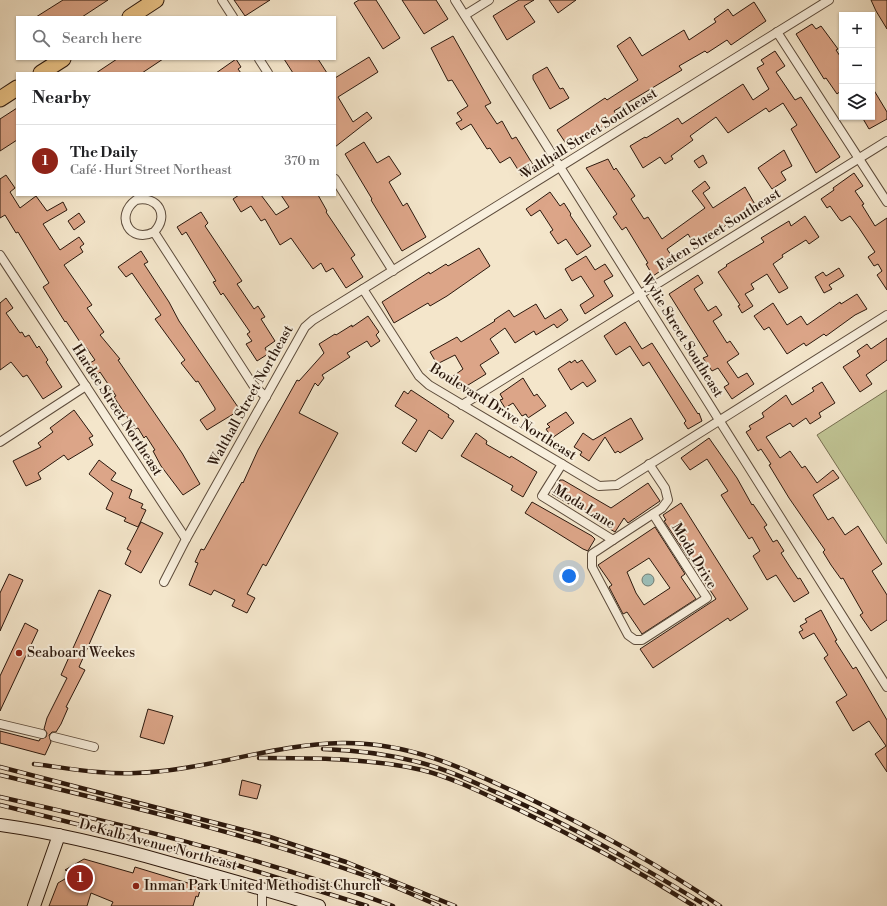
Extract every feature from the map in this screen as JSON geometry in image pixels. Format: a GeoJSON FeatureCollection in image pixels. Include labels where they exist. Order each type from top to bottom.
{"type":"FeatureCollection","features":[{"type":"Feature","properties":{"kind":"highway"},"geometry":{"type":"LineString","coordinates":[[132,16],[156,0]]}},
{"type":"Feature","properties":{"kind":"highway"},"geometry":{"type":"LineString","coordinates":[[43,72],[61,60]]}},
{"type":"Feature","properties":{"kind":"highway"},"geometry":{"type":"LineString","coordinates":[[0,99],[16,89]]}},
{"type":"Feature","properties":{"kind":"main road","name":"DeKalb Avenue Northeast"},"geometry":{"type":"LineString","coordinates":[[0,825],[59,835],[262,888],[320,906]]}},
{"type":"Feature","properties":{"kind":"main road"},"geometry":{"type":"LineString","coordinates":[[34,906],[59,835]]}},
{"type":"Feature","properties":{"kind":"street"},"geometry":{"type":"LineString","coordinates":[[222,0],[232,16]]}},
{"type":"Feature","properties":{"kind":"street","name":"Wylie Street Southeast"},"geometry":{"type":"LineString","coordinates":[[455,0],[887,686]]}},
{"type":"Feature","properties":{"kind":"street"},"geometry":{"type":"LineString","coordinates":[[465,16],[489,0]]}},
{"type":"Feature","properties":{"kind":"street","name":"Walthall Street Southeast"},"geometry":{"type":"LineString","coordinates":[[363,289],[829,0]]}},
{"type":"Feature","properties":{"kind":"street"},"geometry":{"type":"LineString","coordinates":[[777,32],[887,202]]}},
{"type":"Feature","properties":{"kind":"street"},"geometry":{"type":"LineString","coordinates":[[260,60],[267,72]]}},
{"type":"Feature","properties":{"kind":"street","name":"Esten Street Southeast"},"geometry":{"type":"LineString","coordinates":[[462,405],[887,141]]}},
{"type":"Feature","properties":{"kind":"street"},"geometry":{"type":"LineString","coordinates":[[336,181],[393,271]]}},
{"type":"Feature","properties":{"kind":"street"},"geometry":{"type":"LineString","coordinates":[[148,199],[158,207],[162,218],[160,224],[154,232],[143,236],[137,234],[127,226],[125,220],[126,210],[136,200],[148,199]]}},
{"type":"Feature","properties":{"kind":"street"},"geometry":{"type":"LineString","coordinates":[[154,232],[253,385],[266,397]]}},
{"type":"Feature","properties":{"kind":"street","name":"Hardee Street Northeast"},"geometry":{"type":"LineString","coordinates":[[0,255],[186,539]]}},
{"type":"Feature","properties":{"kind":"street","name":"Walthall Street Northeast"},"geometry":{"type":"LineString","coordinates":[[186,539],[305,327],[363,289]]}},
{"type":"Feature","properties":{"kind":"street","name":"Boulevard Drive Northeast"},"geometry":{"type":"LineString","coordinates":[[363,289],[419,376],[430,385],[462,405],[599,486],[617,485],[649,464]]}},
{"type":"Feature","properties":{"kind":"street"},"geometry":{"type":"LineString","coordinates":[[649,464],[887,315]]}},
{"type":"Feature","properties":{"kind":"street"},"geometry":{"type":"LineString","coordinates":[[0,442],[86,386]]}},
{"type":"Feature","properties":{"kind":"street","name":"Moda Lane"},"geometry":{"type":"LineString","coordinates":[[562,464],[542,496],[613,540],[662,508],[668,500],[665,488],[649,464]]}},
{"type":"Feature","properties":{"kind":"street","name":"Moda Drive"},"geometry":{"type":"LineString","coordinates":[[613,540],[592,554],[592,567],[628,635],[635,640],[642,640],[707,598],[653,514]]}},
{"type":"Feature","properties":{"kind":"street"},"geometry":{"type":"LineString","coordinates":[[164,582],[186,539]]}},
{"type":"Feature","properties":{"kind":"street"},"geometry":{"type":"LineString","coordinates":[[0,724],[42,734]]}},
{"type":"Feature","properties":{"kind":"street"},"geometry":{"type":"LineString","coordinates":[[54,737],[94,747]]}},
{"type":"Feature","properties":{"kind":"street"},"geometry":{"type":"LineString","coordinates":[[262,888],[262,906]]}},
{"type":"Feature","properties":{"kind":"green space"},"geometry":{"type":"Polygon","coordinates":[[[887,390],[887,544],[817,435],[887,390]]]}},
{"type":"Feature","properties":{"kind":"water"},"geometry":{"type":"Polygon","coordinates":[[[646,574],[650,574],[654,580],[650,586],[646,586],[642,582],[642,578],[646,574]]]}},
{"type":"Feature","properties":{"kind":"building"},"geometry":{"type":"Polygon","coordinates":[[[63,0],[108,0],[84,16],[38,16],[63,0]]]}},
{"type":"Feature","properties":{"kind":"building"},"geometry":{"type":"Polygon","coordinates":[[[234,0],[270,0],[245,16],[234,0]]]}},
{"type":"Feature","properties":{"kind":"building"},"geometry":{"type":"Polygon","coordinates":[[[359,0],[376,0],[400,38],[383,49],[354,3],[359,0]]]}},
{"type":"Feature","properties":{"kind":"building"},"geometry":{"type":"Polygon","coordinates":[[[402,0],[436,0],[448,19],[424,34],[402,0]]]}},
{"type":"Feature","properties":{"kind":"building"},"geometry":{"type":"Polygon","coordinates":[[[519,0],[534,0],[524,6],[535,22],[507,40],[493,16],[519,0]]]}},
{"type":"Feature","properties":{"kind":"building"},"geometry":{"type":"Polygon","coordinates":[[[549,0],[576,0],[558,13],[549,0]]]}},
{"type":"Feature","properties":{"kind":"building"},"geometry":{"type":"Polygon","coordinates":[[[871,0],[887,0],[887,29],[876,11],[871,0]]]}},
{"type":"Feature","properties":{"kind":"building"},"geometry":{"type":"Polygon","coordinates":[[[754,2],[766,21],[731,45],[727,40],[707,53],[705,51],[679,66],[682,70],[614,111],[618,117],[569,148],[557,130],[605,98],[607,100],[638,80],[617,46],[630,37],[642,56],[684,30],[689,40],[716,22],[714,19],[728,9],[733,16],[754,2]]]}},
{"type":"Feature","properties":{"kind":"building"},"geometry":{"type":"Polygon","coordinates":[[[812,24],[816,29],[821,26],[838,49],[836,50],[839,54],[839,92],[837,94],[826,78],[824,79],[796,34],[812,24]]]}},
{"type":"Feature","properties":{"kind":"building"},"geometry":{"type":"Polygon","coordinates":[[[453,36],[491,103],[485,106],[497,124],[502,121],[512,139],[516,137],[535,168],[522,176],[510,157],[500,163],[490,148],[487,149],[471,124],[461,130],[456,123],[462,120],[457,113],[468,106],[452,80],[448,81],[431,48],[453,36]]]}},
{"type":"Feature","properties":{"kind":"building"},"geometry":{"type":"Polygon","coordinates":[[[775,51],[785,66],[776,72],[795,100],[801,97],[840,157],[816,173],[791,129],[797,125],[783,103],[769,112],[766,108],[728,133],[716,117],[690,136],[693,140],[671,156],[673,159],[665,164],[660,157],[643,168],[630,146],[678,118],[682,124],[743,84],[753,100],[769,89],[757,68],[764,64],[761,60],[775,51]]]}},
{"type":"Feature","properties":{"kind":"building"},"geometry":{"type":"Polygon","coordinates":[[[369,57],[378,72],[338,97],[353,122],[367,112],[372,118],[336,146],[336,77],[369,57]]]}},
{"type":"Feature","properties":{"kind":"building"},"geometry":{"type":"Polygon","coordinates":[[[116,60],[162,60],[144,72],[98,72],[116,60]]]}},
{"type":"Feature","properties":{"kind":"building"},"geometry":{"type":"Polygon","coordinates":[[[235,60],[237,60],[241,67],[238,69],[240,72],[217,72],[235,60]]]}},
{"type":"Feature","properties":{"kind":"building"},"geometry":{"type":"Polygon","coordinates":[[[285,60],[319,60],[326,72],[292,72],[285,60]]]}},
{"type":"Feature","properties":{"kind":"building"},"geometry":{"type":"Polygon","coordinates":[[[547,67],[560,89],[563,88],[569,98],[550,109],[533,79],[533,75],[547,67]]]}},
{"type":"Feature","properties":{"kind":"building"},"geometry":{"type":"Polygon","coordinates":[[[875,92],[887,112],[887,119],[869,129],[864,120],[875,120],[875,92]]]}},
{"type":"Feature","properties":{"kind":"building"},"geometry":{"type":"Polygon","coordinates":[[[16,109],[16,141],[0,151],[0,119],[16,109]]]}},
{"type":"Feature","properties":{"kind":"building"},"geometry":{"type":"Polygon","coordinates":[[[364,142],[377,163],[389,156],[401,174],[389,182],[403,206],[407,203],[426,237],[402,251],[345,154],[364,142]]]}},
{"type":"Feature","properties":{"kind":"building"},"geometry":{"type":"Polygon","coordinates":[[[784,150],[792,166],[781,172],[786,180],[772,189],[758,168],[784,150]]]}},
{"type":"Feature","properties":{"kind":"building"},"geometry":{"type":"Polygon","coordinates":[[[703,155],[707,163],[699,168],[694,161],[703,155]]]}},
{"type":"Feature","properties":{"kind":"building"},"geometry":{"type":"Polygon","coordinates":[[[608,159],[614,170],[616,168],[635,196],[631,199],[644,219],[648,217],[662,239],[705,208],[692,191],[705,181],[710,188],[703,193],[713,208],[745,187],[757,208],[745,215],[744,214],[712,234],[710,231],[693,242],[688,234],[667,249],[675,261],[653,276],[646,264],[648,263],[626,227],[622,230],[613,217],[617,214],[586,168],[608,159]]]}},
{"type":"Feature","properties":{"kind":"building"},"geometry":{"type":"Polygon","coordinates":[[[854,173],[863,186],[855,191],[864,204],[862,205],[875,226],[887,218],[887,290],[877,275],[882,271],[878,264],[874,266],[868,257],[875,252],[859,228],[850,216],[842,221],[840,220],[830,206],[827,208],[821,199],[834,190],[833,188],[854,173]]]}},
{"type":"Feature","properties":{"kind":"building"},"geometry":{"type":"Polygon","coordinates":[[[6,175],[15,188],[10,192],[20,208],[36,196],[47,211],[63,202],[67,210],[43,224],[60,250],[79,237],[84,244],[80,247],[83,252],[64,265],[92,305],[87,308],[104,332],[100,335],[120,359],[118,360],[182,453],[200,484],[183,495],[161,466],[153,451],[155,450],[146,436],[144,438],[138,428],[135,429],[100,372],[97,375],[90,363],[95,360],[86,347],[84,348],[66,321],[65,322],[43,287],[49,283],[18,232],[16,233],[5,215],[0,218],[0,179],[6,175]]]}},
{"type":"Feature","properties":{"kind":"building"},"geometry":{"type":"Polygon","coordinates":[[[550,192],[560,206],[564,203],[571,214],[570,215],[591,246],[577,255],[566,239],[558,244],[550,232],[553,230],[540,210],[531,216],[526,209],[550,192]]]}},
{"type":"Feature","properties":{"kind":"building"},"geometry":{"type":"Polygon","coordinates":[[[238,196],[262,196],[276,215],[289,207],[282,196],[319,196],[327,211],[326,212],[355,255],[351,258],[363,277],[346,288],[333,268],[326,272],[321,263],[313,269],[291,238],[280,245],[265,219],[261,221],[251,206],[241,212],[233,199],[238,196]]]}},
{"type":"Feature","properties":{"kind":"building"},"geometry":{"type":"Polygon","coordinates":[[[201,212],[208,223],[205,226],[242,281],[237,284],[254,309],[258,306],[265,317],[261,319],[275,341],[265,348],[268,354],[257,361],[246,344],[252,341],[247,334],[250,332],[223,293],[221,295],[213,282],[216,281],[186,232],[182,235],[177,227],[201,212]]]}},
{"type":"Feature","properties":{"kind":"building"},"geometry":{"type":"Polygon","coordinates":[[[79,213],[85,222],[74,230],[68,221],[79,213]]]}},
{"type":"Feature","properties":{"kind":"building"},"geometry":{"type":"Polygon","coordinates":[[[805,216],[819,237],[809,244],[806,240],[782,255],[783,257],[773,264],[788,288],[779,293],[767,274],[751,284],[754,289],[745,294],[753,306],[742,313],[738,306],[740,305],[718,272],[727,266],[726,265],[764,242],[761,238],[789,221],[791,226],[805,216]]]}},
{"type":"Feature","properties":{"kind":"building"},"geometry":{"type":"Polygon","coordinates":[[[479,248],[490,266],[447,296],[430,306],[428,303],[394,323],[382,302],[429,272],[430,274],[446,264],[448,266],[479,248]]]}},
{"type":"Feature","properties":{"kind":"building"},"geometry":{"type":"Polygon","coordinates":[[[141,251],[148,262],[144,264],[169,302],[179,321],[240,410],[207,430],[200,420],[215,410],[215,408],[198,381],[196,382],[181,363],[185,360],[155,319],[161,315],[132,273],[126,277],[118,267],[141,251]]]}},
{"type":"Feature","properties":{"kind":"building"},"geometry":{"type":"Polygon","coordinates":[[[586,256],[595,270],[605,264],[613,276],[604,281],[613,296],[585,314],[580,305],[594,296],[581,276],[572,281],[565,269],[586,256]]]}},
{"type":"Feature","properties":{"kind":"building"},"geometry":{"type":"Polygon","coordinates":[[[839,268],[844,276],[829,285],[832,289],[824,293],[815,277],[823,272],[826,276],[839,268]]]}},
{"type":"Feature","properties":{"kind":"building"},"geometry":{"type":"Polygon","coordinates":[[[698,275],[703,283],[694,289],[708,311],[716,306],[722,315],[713,321],[727,343],[730,341],[739,354],[727,362],[738,378],[747,373],[754,384],[732,399],[724,387],[729,384],[718,368],[712,371],[703,358],[708,356],[669,294],[698,275]]]}},
{"type":"Feature","properties":{"kind":"building"},"geometry":{"type":"Polygon","coordinates":[[[857,294],[867,309],[855,315],[826,336],[824,334],[806,346],[804,343],[787,354],[769,327],[764,330],[754,316],[773,303],[787,325],[801,316],[807,325],[840,302],[841,304],[857,294]]]}},
{"type":"Feature","properties":{"kind":"building"},"geometry":{"type":"Polygon","coordinates":[[[6,298],[13,308],[6,313],[20,333],[22,332],[25,337],[29,335],[37,348],[39,346],[48,360],[46,362],[62,387],[43,399],[27,375],[23,377],[11,362],[0,370],[0,303],[6,298]]]}},
{"type":"Feature","properties":{"kind":"building"},"geometry":{"type":"Polygon","coordinates":[[[536,304],[545,319],[561,309],[568,320],[557,328],[554,324],[536,335],[534,331],[515,343],[505,328],[490,339],[499,353],[480,365],[486,374],[460,390],[452,377],[463,369],[455,355],[437,364],[430,352],[457,337],[461,342],[495,321],[494,320],[509,310],[514,317],[536,304]]]}},
{"type":"Feature","properties":{"kind":"building"},"geometry":{"type":"Polygon","coordinates":[[[368,316],[379,332],[376,335],[380,341],[371,347],[367,341],[347,353],[350,357],[322,375],[324,378],[318,386],[315,383],[299,413],[338,433],[266,566],[263,564],[247,594],[255,598],[247,613],[232,606],[235,600],[214,590],[211,595],[189,585],[198,563],[195,562],[201,549],[204,550],[242,482],[243,483],[258,450],[297,380],[299,381],[324,353],[319,344],[352,325],[352,327],[368,316]]]}},
{"type":"Feature","properties":{"kind":"building"},"geometry":{"type":"Polygon","coordinates":[[[625,322],[642,349],[652,343],[698,414],[699,413],[702,421],[688,429],[684,423],[686,421],[649,362],[643,366],[630,346],[616,355],[604,336],[625,322]]]}},
{"type":"Feature","properties":{"kind":"building"},"geometry":{"type":"Polygon","coordinates":[[[887,338],[887,360],[866,375],[872,384],[860,392],[843,367],[860,356],[857,351],[867,344],[871,349],[887,338]]]}},
{"type":"Feature","properties":{"kind":"building"},"geometry":{"type":"Polygon","coordinates":[[[575,360],[577,363],[582,360],[596,381],[587,387],[583,382],[571,390],[558,369],[570,361],[571,363],[575,360]]]}},
{"type":"Feature","properties":{"kind":"building"},"geometry":{"type":"Polygon","coordinates":[[[523,378],[534,396],[537,394],[546,406],[528,418],[526,414],[522,416],[513,403],[505,408],[500,400],[503,399],[500,394],[523,378]]]}},
{"type":"Feature","properties":{"kind":"building"},"geometry":{"type":"Polygon","coordinates":[[[822,382],[835,403],[819,413],[821,417],[810,424],[806,418],[793,427],[790,423],[766,437],[780,458],[790,451],[802,468],[805,466],[817,483],[833,470],[839,478],[813,495],[828,520],[833,517],[845,535],[858,526],[882,564],[872,571],[887,595],[887,620],[871,631],[860,615],[863,613],[843,578],[841,579],[831,565],[823,552],[825,550],[789,498],[769,465],[771,464],[761,449],[758,451],[746,432],[751,429],[749,426],[764,417],[762,413],[786,395],[792,405],[814,391],[812,388],[822,382]]]}},
{"type":"Feature","properties":{"kind":"building"},"geometry":{"type":"Polygon","coordinates":[[[411,390],[449,415],[448,417],[454,421],[442,439],[429,430],[416,452],[402,443],[417,420],[395,406],[404,391],[408,394],[411,390]]]}},
{"type":"Feature","properties":{"kind":"building"},"geometry":{"type":"Polygon","coordinates":[[[74,410],[93,436],[89,438],[93,445],[68,460],[64,455],[38,473],[41,479],[26,486],[13,461],[41,447],[38,443],[53,432],[50,428],[74,410]]]}},
{"type":"Feature","properties":{"kind":"building"},"geometry":{"type":"Polygon","coordinates":[[[566,412],[574,423],[552,438],[546,429],[550,427],[547,424],[566,412]]]}},
{"type":"Feature","properties":{"kind":"building"},"geometry":{"type":"Polygon","coordinates":[[[631,418],[643,439],[620,453],[618,451],[615,453],[605,437],[589,461],[580,455],[582,452],[574,447],[583,433],[593,440],[631,418]]]}},
{"type":"Feature","properties":{"kind":"building"},"geometry":{"type":"Polygon","coordinates":[[[476,433],[487,441],[486,444],[510,458],[511,456],[537,472],[523,497],[511,490],[513,486],[461,456],[476,433]]]}},
{"type":"Feature","properties":{"kind":"building"},"geometry":{"type":"Polygon","coordinates":[[[709,438],[737,478],[752,505],[753,504],[767,525],[764,527],[773,542],[777,540],[784,551],[781,553],[798,579],[800,578],[809,593],[794,602],[776,575],[767,580],[753,556],[760,551],[752,537],[749,539],[721,495],[728,491],[707,459],[690,470],[681,458],[709,438]]]}},
{"type":"Feature","properties":{"kind":"building"},"geometry":{"type":"Polygon","coordinates":[[[99,460],[116,473],[111,480],[132,490],[129,498],[143,504],[141,508],[146,510],[138,527],[124,521],[126,518],[106,509],[113,493],[89,474],[99,460]]]}},
{"type":"Feature","properties":{"kind":"building"},"geometry":{"type":"Polygon","coordinates":[[[560,480],[563,480],[611,508],[648,483],[660,501],[628,523],[624,518],[615,532],[598,522],[600,519],[571,501],[569,504],[552,494],[560,480]]]}},
{"type":"Feature","properties":{"kind":"building"},"geometry":{"type":"Polygon","coordinates":[[[532,502],[592,536],[595,539],[588,551],[525,513],[532,502]]]}},
{"type":"Feature","properties":{"kind":"building"},"geometry":{"type":"Polygon","coordinates":[[[681,503],[748,609],[730,621],[728,618],[653,668],[640,649],[716,599],[664,521],[666,520],[663,515],[681,503]]]}},
{"type":"Feature","properties":{"kind":"building"},"geometry":{"type":"Polygon","coordinates":[[[141,522],[163,533],[141,573],[125,564],[131,551],[127,549],[141,522]]]}},
{"type":"Feature","properties":{"kind":"building"},"geometry":{"type":"Polygon","coordinates":[[[655,527],[685,574],[681,577],[696,599],[642,634],[627,612],[623,614],[609,587],[612,585],[598,565],[655,527]],[[649,558],[627,572],[636,593],[644,605],[670,588],[649,558]]]}},
{"type":"Feature","properties":{"kind":"building"},"geometry":{"type":"Polygon","coordinates":[[[9,574],[23,580],[0,631],[0,593],[9,574]]]}},
{"type":"Feature","properties":{"kind":"building"},"geometry":{"type":"Polygon","coordinates":[[[99,590],[111,595],[79,667],[85,670],[66,707],[68,708],[61,724],[56,732],[52,732],[49,735],[51,742],[45,755],[0,743],[0,731],[39,741],[40,739],[46,737],[47,733],[44,729],[47,718],[67,678],[61,675],[99,590]]]}},
{"type":"Feature","properties":{"kind":"building"},"geometry":{"type":"Polygon","coordinates":[[[821,610],[837,640],[835,641],[853,669],[856,667],[887,720],[887,772],[875,754],[886,746],[869,721],[853,731],[836,702],[847,695],[824,658],[828,655],[814,633],[803,639],[799,632],[803,630],[800,626],[807,622],[805,619],[821,610]]]}},
{"type":"Feature","properties":{"kind":"building","name":"Seaboard Weekes"},"geometry":{"type":"Polygon","coordinates":[[[25,623],[38,630],[0,711],[0,676],[25,623]]]}},
{"type":"Feature","properties":{"kind":"building"},"geometry":{"type":"Polygon","coordinates":[[[148,709],[173,716],[164,744],[140,737],[148,709]]]}},
{"type":"Feature","properties":{"kind":"building"},"geometry":{"type":"Polygon","coordinates":[[[242,780],[261,785],[257,799],[239,795],[242,780]]]}},
{"type":"Feature","properties":{"kind":"building"},"geometry":{"type":"Polygon","coordinates":[[[84,859],[133,873],[135,867],[201,887],[193,906],[111,906],[113,902],[91,893],[87,906],[49,906],[58,883],[75,873],[65,870],[84,859]]]}},
{"type":"Feature","properties":{"kind":"railway"},"geometry":{"type":"LineString","coordinates":[[34,764],[98,772],[136,773],[187,768],[264,752],[316,744],[342,743],[391,747],[414,752],[459,767],[526,797],[625,848],[720,906]]}},
{"type":"Feature","properties":{"kind":"railway"},"geometry":{"type":"LineString","coordinates":[[323,749],[359,751],[406,759],[439,768],[460,776],[553,819],[631,861],[707,906]]}},
{"type":"Feature","properties":{"kind":"railway"},"geometry":{"type":"LineString","coordinates":[[259,758],[362,761],[402,766],[434,773],[470,787],[562,831],[629,867],[694,906]]}},
{"type":"Feature","properties":{"kind":"railway"},"geometry":{"type":"LineString","coordinates":[[0,767],[270,837],[346,862],[455,906]]}},
{"type":"Feature","properties":{"kind":"railway"},"geometry":{"type":"LineString","coordinates":[[0,775],[186,821],[278,847],[378,880],[439,906]]}},
{"type":"Feature","properties":{"kind":"railway"},"geometry":{"type":"LineString","coordinates":[[0,797],[100,820],[198,845],[296,873],[393,906]]}},
{"type":"Feature","properties":{"kind":"railway"},"geometry":{"type":"LineString","coordinates":[[0,805],[221,860],[367,906]]}},
{"type":"Feature","properties":{"kind":"place","name":"Seaboard Weekes"},"geometry":{"type":"Point","coordinates":[19,653]}},
{"type":"Feature","properties":{"kind":"place","name":"The Daily"},"geometry":{"type":"Point","coordinates":[80,878]}},
{"type":"Feature","properties":{"kind":"place","name":"Inman Park United Methodist Church"},"geometry":{"type":"Point","coordinates":[136,886]}}]}
